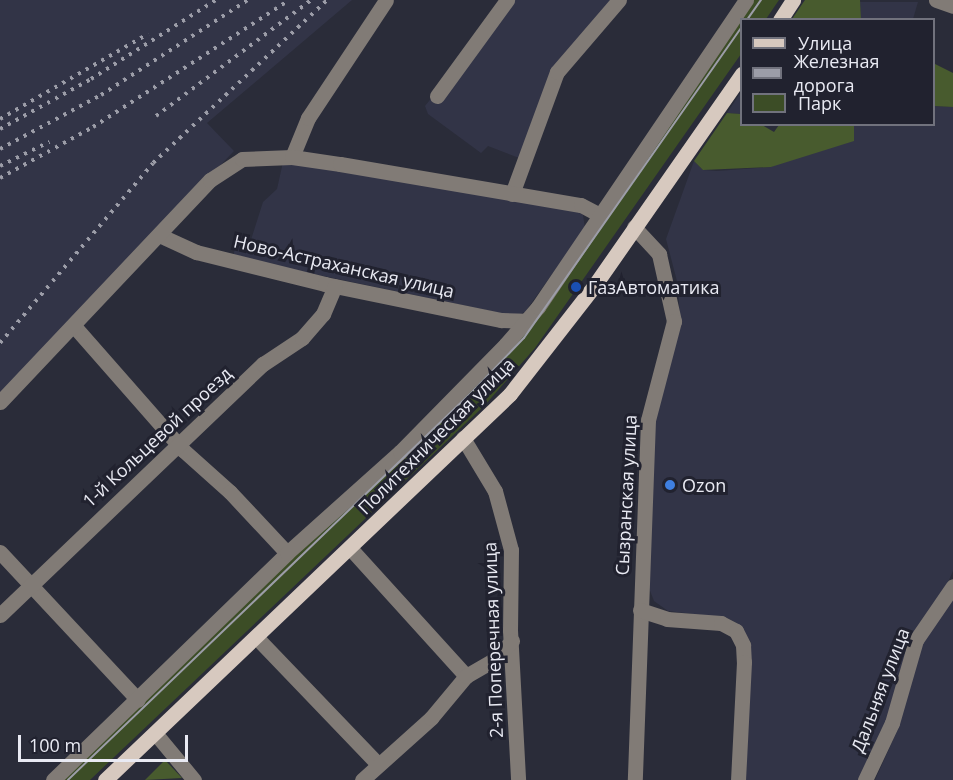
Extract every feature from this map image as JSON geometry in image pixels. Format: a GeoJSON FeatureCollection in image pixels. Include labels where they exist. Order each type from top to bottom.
{"type":"FeatureCollection","features":[{"type":"Feature","properties":{"kind":"main road"},"geometry":{"type":"LineString","coordinates":[[781,18],[794,0]]}},
{"type":"Feature","properties":{"kind":"main road","name":"Политехническая улица"},"geometry":{"type":"LineString","coordinates":[[105,780],[510,394],[542,355],[740,75]]}},
{"type":"Feature","properties":{"kind":"street"},"geometry":{"type":"LineString","coordinates":[[292,157],[308,118],[386,0]]}},
{"type":"Feature","properties":{"kind":"street"},"geometry":{"type":"LineString","coordinates":[[436,96],[507,0]]}},
{"type":"Feature","properties":{"kind":"street"},"geometry":{"type":"LineString","coordinates":[[512,194],[557,72],[619,0]]}},
{"type":"Feature","properties":{"kind":"street"},"geometry":{"type":"LineString","coordinates":[[52,780],[138,700],[286,553],[400,452],[538,307],[598,214],[746,0]]}},
{"type":"Feature","properties":{"kind":"street"},"geometry":{"type":"LineString","coordinates":[[936,0],[953,6]]}},
{"type":"Feature","properties":{"kind":"street"},"geometry":{"type":"LineString","coordinates":[[0,402],[74,326],[106,286],[228,164],[242,159],[292,157],[581,206],[598,214]]}},
{"type":"Feature","properties":{"kind":"street","name":"Сызранская улица"},"geometry":{"type":"LineString","coordinates":[[634,227],[659,254],[674,321],[649,410],[635,780]]}},
{"type":"Feature","properties":{"kind":"street","name":"Ново-Астраханская улица"},"geometry":{"type":"LineString","coordinates":[[159,235],[196,252],[335,286],[501,320],[525,321]]}},
{"type":"Feature","properties":{"kind":"street","name":"1-й Кольцевой проезд"},"geometry":{"type":"LineString","coordinates":[[0,615],[263,364],[302,338],[323,314],[335,286]]}},
{"type":"Feature","properties":{"kind":"street"},"geometry":{"type":"LineString","coordinates":[[74,326],[178,444],[230,492],[286,553]]}},
{"type":"Feature","properties":{"kind":"street","name":"2-я Поперечная улица"},"geometry":{"type":"LineString","coordinates":[[463,438],[495,491],[507,524],[511,550],[518,780]]}},
{"type":"Feature","properties":{"kind":"street"},"geometry":{"type":"LineString","coordinates":[[350,548],[466,676]]}},
{"type":"Feature","properties":{"kind":"street"},"geometry":{"type":"LineString","coordinates":[[0,552],[138,700]]}},
{"type":"Feature","properties":{"kind":"street","name":"Дальняя улица"},"geometry":{"type":"LineString","coordinates":[[865,780],[892,723],[916,640],[953,586]]}},
{"type":"Feature","properties":{"kind":"street"},"geometry":{"type":"LineString","coordinates":[[640,610],[667,619],[721,623],[736,631],[743,645],[744,662],[738,780]]}},
{"type":"Feature","properties":{"kind":"street"},"geometry":{"type":"LineString","coordinates":[[256,637],[372,774],[431,717],[466,676],[495,659],[512,641]]}},
{"type":"Feature","properties":{"kind":"street"},"geometry":{"type":"LineString","coordinates":[[154,733],[194,780]]}},
{"type":"Feature","properties":{"kind":"shaded area"},"geometry":{"type":"Polygon","coordinates":[[[0,0],[352,0],[207,123],[234,151],[0,396],[0,0]]]}},
{"type":"Feature","properties":{"kind":"shaded area"},"geometry":{"type":"Polygon","coordinates":[[[510,0],[615,0],[568,49],[519,158],[488,146],[481,153],[428,114],[425,106],[510,0]]]}},
{"type":"Feature","properties":{"kind":"shaded area"},"geometry":{"type":"Polygon","coordinates":[[[860,2],[918,2],[913,18],[861,18],[860,2]]]}},
{"type":"Feature","properties":{"kind":"shaded area"},"geometry":{"type":"Polygon","coordinates":[[[740,94],[740,114],[727,113],[740,94]]]}},
{"type":"Feature","properties":{"kind":"shaded area"},"geometry":{"type":"Polygon","coordinates":[[[935,106],[953,107],[953,571],[860,780],[746,780],[751,642],[737,623],[727,618],[668,611],[654,601],[649,588],[653,427],[680,321],[678,285],[666,239],[694,161],[703,170],[771,167],[853,129],[854,126],[935,126],[935,106]]]}},
{"type":"Feature","properties":{"kind":"shaded area"},"geometry":{"type":"Polygon","coordinates":[[[283,162],[578,211],[583,215],[585,228],[525,312],[515,316],[233,257],[236,244],[249,246],[263,202],[277,189],[283,162]]]}},
{"type":"Feature","properties":{"kind":"shaded area"},"geometry":{"type":"Polygon","coordinates":[[[953,597],[953,780],[875,780],[898,729],[915,661],[925,637],[953,597]]]}},
{"type":"Feature","properties":{"kind":"green space"},"geometry":{"type":"Polygon","coordinates":[[[751,0],[779,0],[767,18],[740,18],[740,55],[535,348],[485,405],[90,780],[56,780],[510,345],[751,0]]]}},
{"type":"Feature","properties":{"kind":"green space"},"geometry":{"type":"Polygon","coordinates":[[[805,0],[860,0],[861,18],[793,18],[805,0]]]}},
{"type":"Feature","properties":{"kind":"green space"},"geometry":{"type":"Polygon","coordinates":[[[935,64],[953,73],[953,107],[935,106],[935,64]]]}},
{"type":"Feature","properties":{"kind":"green space"},"geometry":{"type":"Polygon","coordinates":[[[727,113],[740,114],[740,126],[764,126],[774,132],[778,126],[854,126],[854,141],[771,167],[703,170],[694,161],[727,113]]]}},
{"type":"Feature","properties":{"kind":"green space"},"geometry":{"type":"Polygon","coordinates":[[[165,760],[182,778],[145,780],[165,760]]]}},
{"type":"Feature","properties":{"kind":"tram line"},"geometry":{"type":"LineString","coordinates":[[748,18],[761,0]]}},
{"type":"Feature","properties":{"kind":"tram line"},"geometry":{"type":"LineString","coordinates":[[68,780],[472,392],[524,338],[740,30]]}},
{"type":"Feature","properties":{"kind":"railway"},"geometry":{"type":"LineString","coordinates":[[0,129],[91,79],[216,0]]}},
{"type":"Feature","properties":{"kind":"railway"},"geometry":{"type":"LineString","coordinates":[[0,149],[101,95],[248,0]]}},
{"type":"Feature","properties":{"kind":"railway"},"geometry":{"type":"LineString","coordinates":[[0,178],[93,127],[289,0]]}},
{"type":"Feature","properties":{"kind":"railway"},"geometry":{"type":"LineString","coordinates":[[156,116],[311,0]]}},
{"type":"Feature","properties":{"kind":"railway"},"geometry":{"type":"LineString","coordinates":[[0,343],[153,163],[327,0]]}},
{"type":"Feature","properties":{"kind":"railway"},"geometry":{"type":"LineString","coordinates":[[0,119],[148,34]]}},
{"type":"Feature","properties":{"kind":"railway"},"geometry":{"type":"LineString","coordinates":[[0,166],[49,142]]}},
{"type":"Feature","properties":{"kind":"place","name":"ГазАвтоматика"},"geometry":{"type":"Point","coordinates":[576,287]}},
{"type":"Feature","properties":{"kind":"place","name":"Ozon"},"geometry":{"type":"Point","coordinates":[670,485]}}]}
